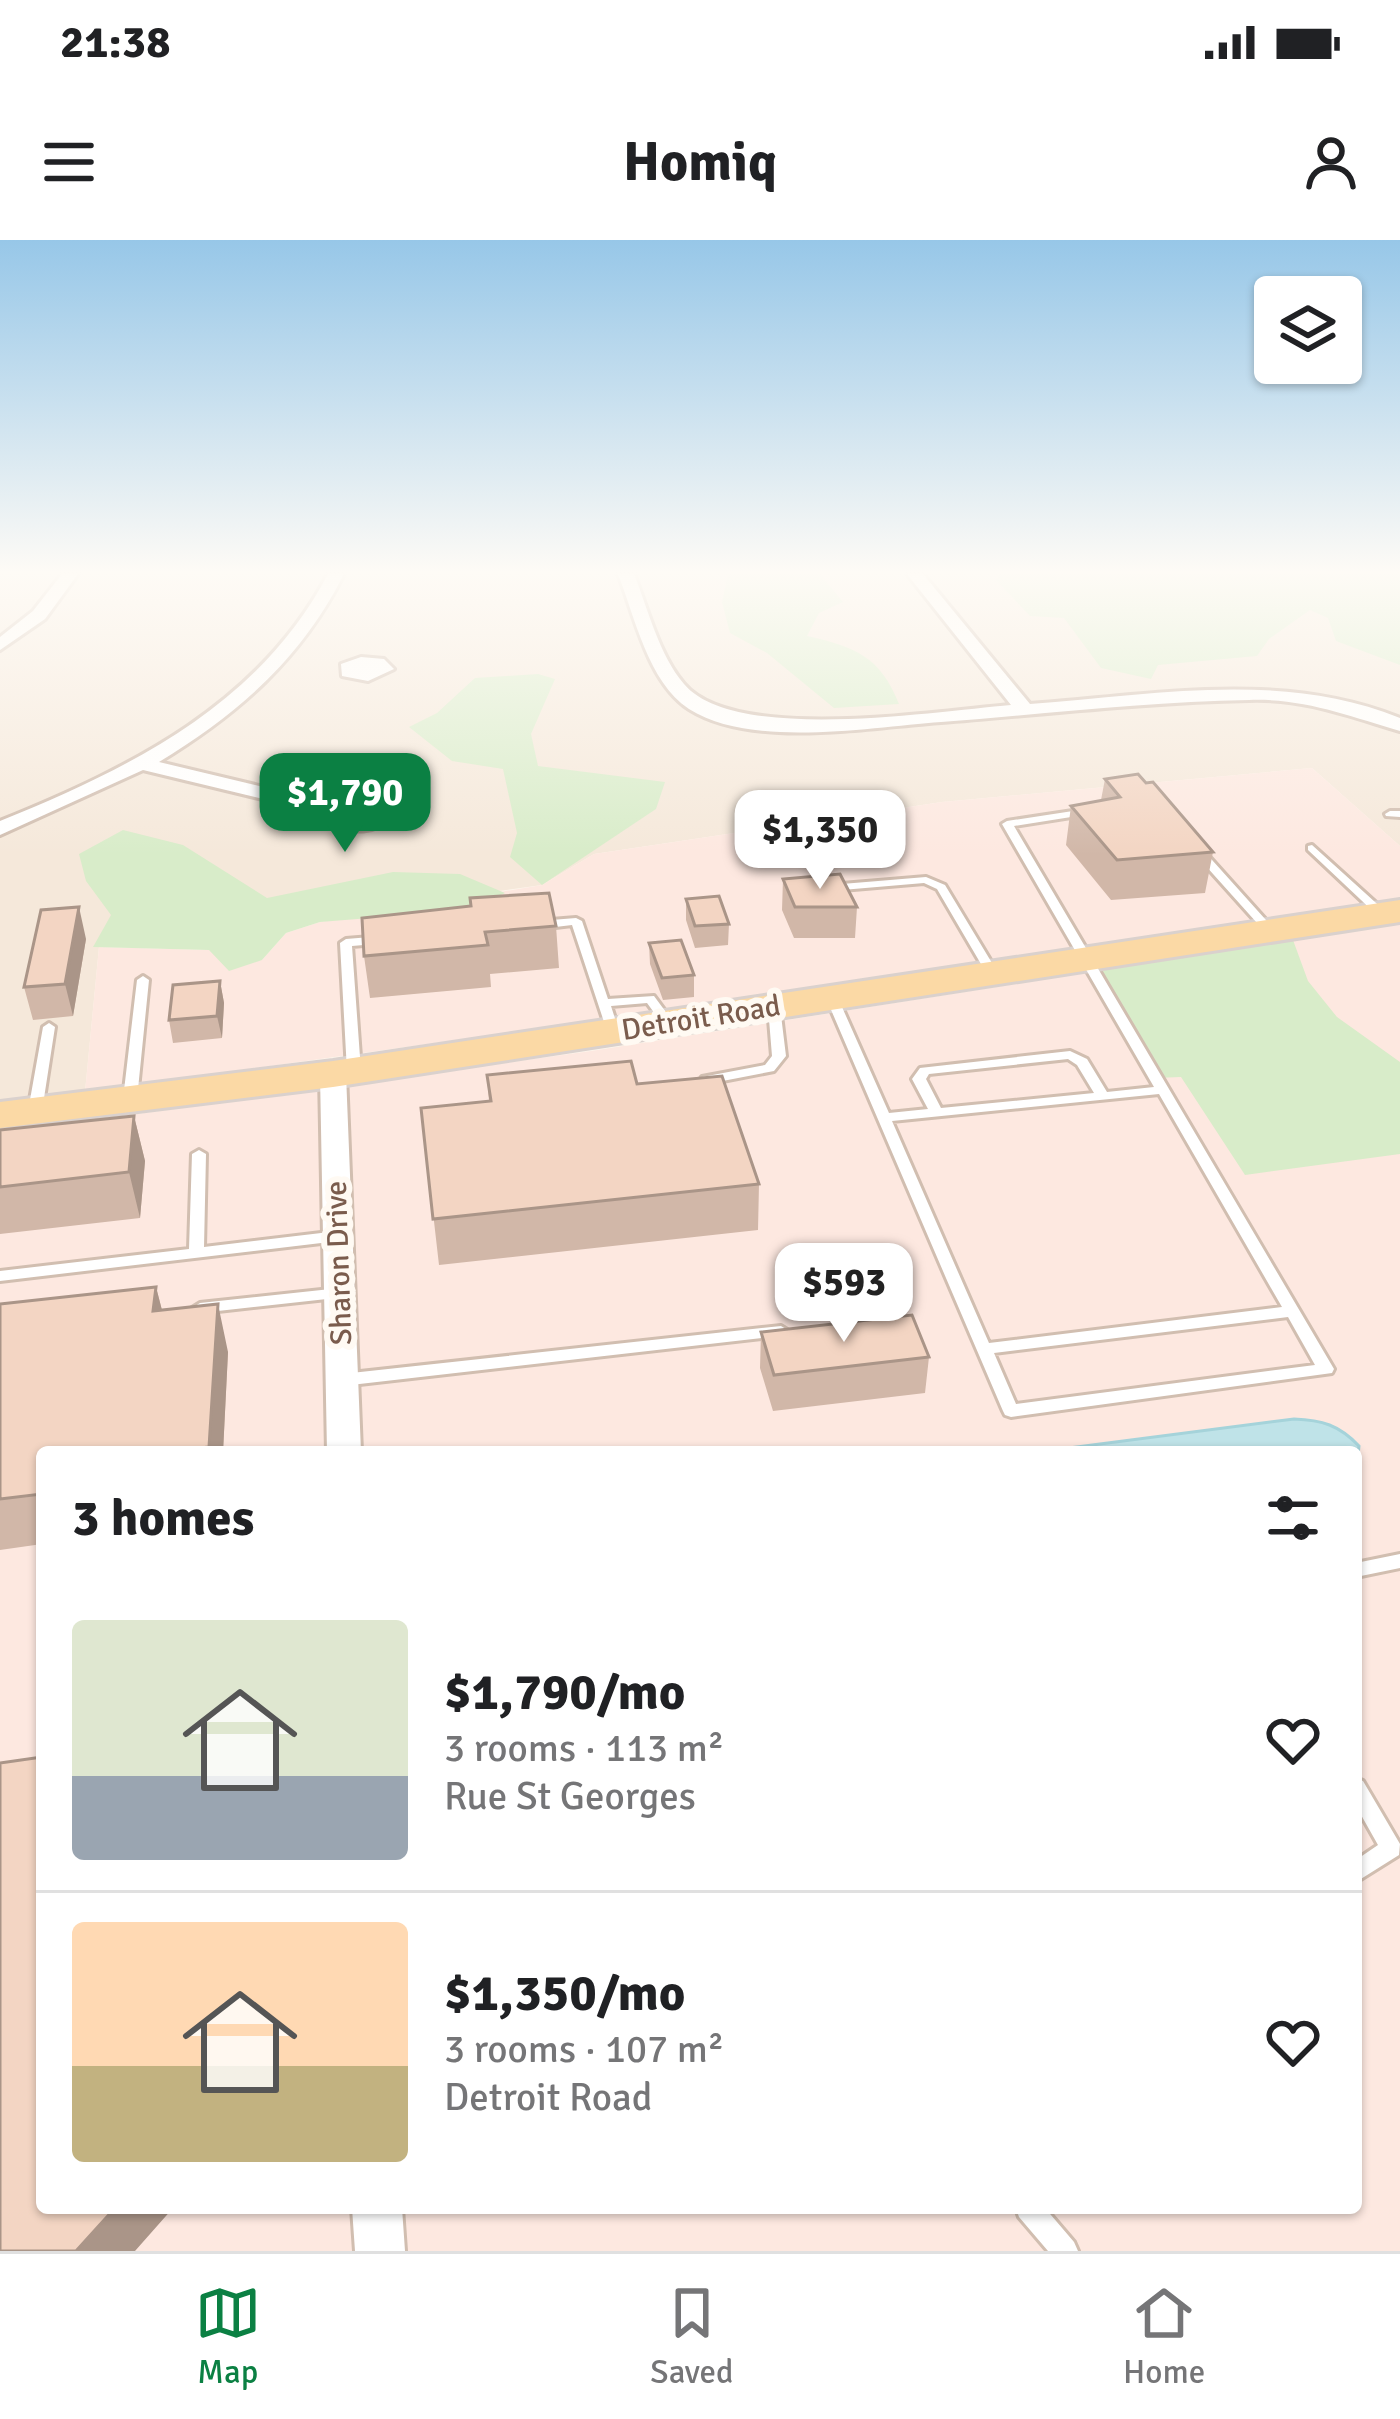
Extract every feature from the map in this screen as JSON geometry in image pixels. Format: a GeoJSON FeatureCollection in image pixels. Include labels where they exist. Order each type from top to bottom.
{"type":"FeatureCollection","features":[{"type":"Feature","properties":{"kind":"main road","name":"Detroit Road"},"geometry":{"type":"LineString","coordinates":[[17,1113],[344,1073],[608,1017],[668,1023],[1391,912]]}},
{"type":"Feature","properties":{"kind":"street"},"geometry":{"type":"LineString","coordinates":[[0,829],[137,763],[291,668]]}},
{"type":"Feature","properties":{"kind":"street"},"geometry":{"type":"LineString","coordinates":[[665,668],[675,691],[698,710],[743,724],[800,726],[1250,694],[1299,695],[1356,706],[1400,724]]}},
{"type":"Feature","properties":{"kind":"street"},"geometry":{"type":"LineString","coordinates":[[991,668],[1024,709]]}},
{"type":"Feature","properties":{"kind":"street"},"geometry":{"type":"LineString","coordinates":[[137,763],[343,812]]}},
{"type":"Feature","properties":{"kind":"street","name":"Sharon Drive"},"geometry":{"type":"LineString","coordinates":[[344,1073],[338,1236],[344,1446]]}},
{"type":"Feature","properties":{"kind":"street"},"geometry":{"type":"LineString","coordinates":[[377,2214],[380,2251]]}},
{"type":"Feature","properties":{"kind":"lane"},"geometry":{"type":"LineString","coordinates":[[832,998],[1011,1411],[1326,1370],[1007,824],[1112,808]]}},
{"type":"Feature","properties":{"kind":"lane"},"geometry":{"type":"LineString","coordinates":[[1184,835],[1270,931]]}},
{"type":"Feature","properties":{"kind":"lane"},"geometry":{"type":"LineString","coordinates":[[1312,848],[1391,912]]}},
{"type":"Feature","properties":{"kind":"lane"},"geometry":{"type":"LineString","coordinates":[[819,889],[926,880],[941,887],[992,973]]}},
{"type":"Feature","properties":{"kind":"lane"},"geometry":{"type":"LineString","coordinates":[[530,926],[576,921],[608,1017]]}},
{"type":"Feature","properties":{"kind":"lane"},"geometry":{"type":"LineString","coordinates":[[344,1073],[346,943],[392,939]]}},
{"type":"Feature","properties":{"kind":"lane"},"geometry":{"type":"LineString","coordinates":[[130,1099],[143,980]]}},
{"type":"Feature","properties":{"kind":"lane"},"geometry":{"type":"LineString","coordinates":[[699,1081],[769,1068],[779,1056],[774,1007]]}},
{"type":"Feature","properties":{"kind":"lane"},"geometry":{"type":"LineString","coordinates":[[17,1113],[49,1027]]}},
{"type":"Feature","properties":{"kind":"lane"},"geometry":{"type":"LineString","coordinates":[[936,1112],[919,1078],[925,1071],[1070,1055],[1082,1062],[1102,1096]]}},
{"type":"Feature","properties":{"kind":"lane"},"geometry":{"type":"LineString","coordinates":[[884,1118],[1162,1090]]}},
{"type":"Feature","properties":{"kind":"lane"},"geometry":{"type":"LineString","coordinates":[[196,1253],[199,1154]]}},
{"type":"Feature","properties":{"kind":"lane"},"geometry":{"type":"LineString","coordinates":[[0,1276],[338,1236]]}},
{"type":"Feature","properties":{"kind":"lane"},"geometry":{"type":"LineString","coordinates":[[185,1309],[340,1293]]}},
{"type":"Feature","properties":{"kind":"lane"},"geometry":{"type":"LineString","coordinates":[[984,1348],[1292,1311]]}},
{"type":"Feature","properties":{"kind":"lane"},"geometry":{"type":"LineString","coordinates":[[342,1380],[792,1330]]}},
{"type":"Feature","properties":{"kind":"lane"},"geometry":{"type":"LineString","coordinates":[[1362,1569],[1400,1561]]}},
{"type":"Feature","properties":{"kind":"lane"},"geometry":{"type":"LineString","coordinates":[[1362,1798],[1390,1848],[1362,1868]]}},
{"type":"Feature","properties":{"kind":"lane"},"geometry":{"type":"LineString","coordinates":[[1033,2214],[1065,2251]]}},
{"type":"Feature","properties":{"kind":"shaded area"},"geometry":{"type":"Polygon","coordinates":[[[0,668],[1400,668],[1400,846],[1312,768],[942,802],[594,854],[542,885],[94,947],[99,947],[85,1092],[0,1104],[0,668]]]}},
{"type":"Feature","properties":{"kind":"shaded area"},"geometry":{"type":"Polygon","coordinates":[[[1312,768],[1400,846],[1400,899],[870,982],[85,1092],[99,947],[209,950],[262,960],[286,933],[320,922],[542,885],[594,854],[942,802],[1312,768]]]}},
{"type":"Feature","properties":{"kind":"shaded area"},"geometry":{"type":"Polygon","coordinates":[[[1400,923],[1400,2251],[0,2251],[0,1133],[591,1051],[1400,923]]]}},
{"type":"Feature","properties":{"kind":"green space"},"geometry":{"type":"Polygon","coordinates":[[[785,668],[877,668],[899,704],[834,708],[785,668]]]}},
{"type":"Feature","properties":{"kind":"green space"},"geometry":{"type":"Polygon","coordinates":[[[1101,668],[1157,668],[1151,679],[1101,668]]]}},
{"type":"Feature","properties":{"kind":"green space"},"geometry":{"type":"Polygon","coordinates":[[[538,674],[555,679],[531,734],[538,766],[665,782],[656,809],[542,885],[510,857],[517,833],[503,769],[452,761],[409,727],[437,713],[475,678],[538,674]]]}},
{"type":"Feature","properties":{"kind":"green space"},"geometry":{"type":"Polygon","coordinates":[[[123,830],[183,845],[267,898],[393,872],[460,874],[505,893],[470,910],[320,922],[286,933],[262,960],[229,971],[209,950],[93,947],[111,915],[86,881],[79,854],[123,830]]]}},
{"type":"Feature","properties":{"kind":"green space"},"geometry":{"type":"Polygon","coordinates":[[[1293,940],[1308,981],[1337,1017],[1400,1062],[1400,1154],[1245,1175],[1181,1077],[1155,1078],[1092,971],[1293,940]]]}},
{"type":"Feature","properties":{"kind":"water"},"geometry":{"type":"Polygon","coordinates":[[[1294,1419],[1337,1428],[1359,1446],[1085,1446],[1294,1419]]]}},
{"type":"Feature","properties":{"kind":"building"},"geometry":{"type":"Polygon","coordinates":[[[1138,774],[1146,783],[1153,782],[1213,852],[1117,860],[1071,806],[1120,797],[1105,779],[1138,774]]]}},
{"type":"Feature","properties":{"kind":"building"},"geometry":{"type":"Polygon","coordinates":[[[840,874],[857,907],[795,907],[783,879],[840,874]]]}},
{"type":"Feature","properties":{"kind":"building"},"geometry":{"type":"Polygon","coordinates":[[[549,893],[556,926],[485,932],[488,945],[364,956],[362,918],[471,906],[470,898],[549,893]]]}},
{"type":"Feature","properties":{"kind":"building"},"geometry":{"type":"Polygon","coordinates":[[[719,896],[729,924],[695,926],[686,899],[719,896]]]}},
{"type":"Feature","properties":{"kind":"building"},"geometry":{"type":"Polygon","coordinates":[[[79,907],[65,984],[24,987],[41,910],[79,907]]]}},
{"type":"Feature","properties":{"kind":"building"},"geometry":{"type":"Polygon","coordinates":[[[681,940],[694,975],[662,978],[649,943],[681,940]]]}},
{"type":"Feature","properties":{"kind":"building"},"geometry":{"type":"Polygon","coordinates":[[[220,981],[217,1016],[169,1020],[173,985],[220,981]]]}},
{"type":"Feature","properties":{"kind":"building"},"geometry":{"type":"Polygon","coordinates":[[[631,1061],[637,1084],[722,1076],[759,1184],[433,1219],[421,1108],[491,1101],[487,1075],[631,1061]]]}},
{"type":"Feature","properties":{"kind":"building"},"geometry":{"type":"Polygon","coordinates":[[[134,1116],[129,1172],[0,1187],[0,1130],[134,1116]]]}},
{"type":"Feature","properties":{"kind":"building"},"geometry":{"type":"Polygon","coordinates":[[[156,1287],[153,1311],[218,1304],[209,1446],[36,1446],[36,1495],[0,1499],[0,1304],[156,1287]]]}},
{"type":"Feature","properties":{"kind":"building"},"geometry":{"type":"Polygon","coordinates":[[[912,1315],[929,1357],[774,1375],[761,1332],[912,1315]]]}},
{"type":"Feature","properties":{"kind":"building"},"geometry":{"type":"Polygon","coordinates":[[[36,1758],[36,2214],[110,2214],[76,2251],[0,2251],[0,1763],[36,1758]]]}}]}
